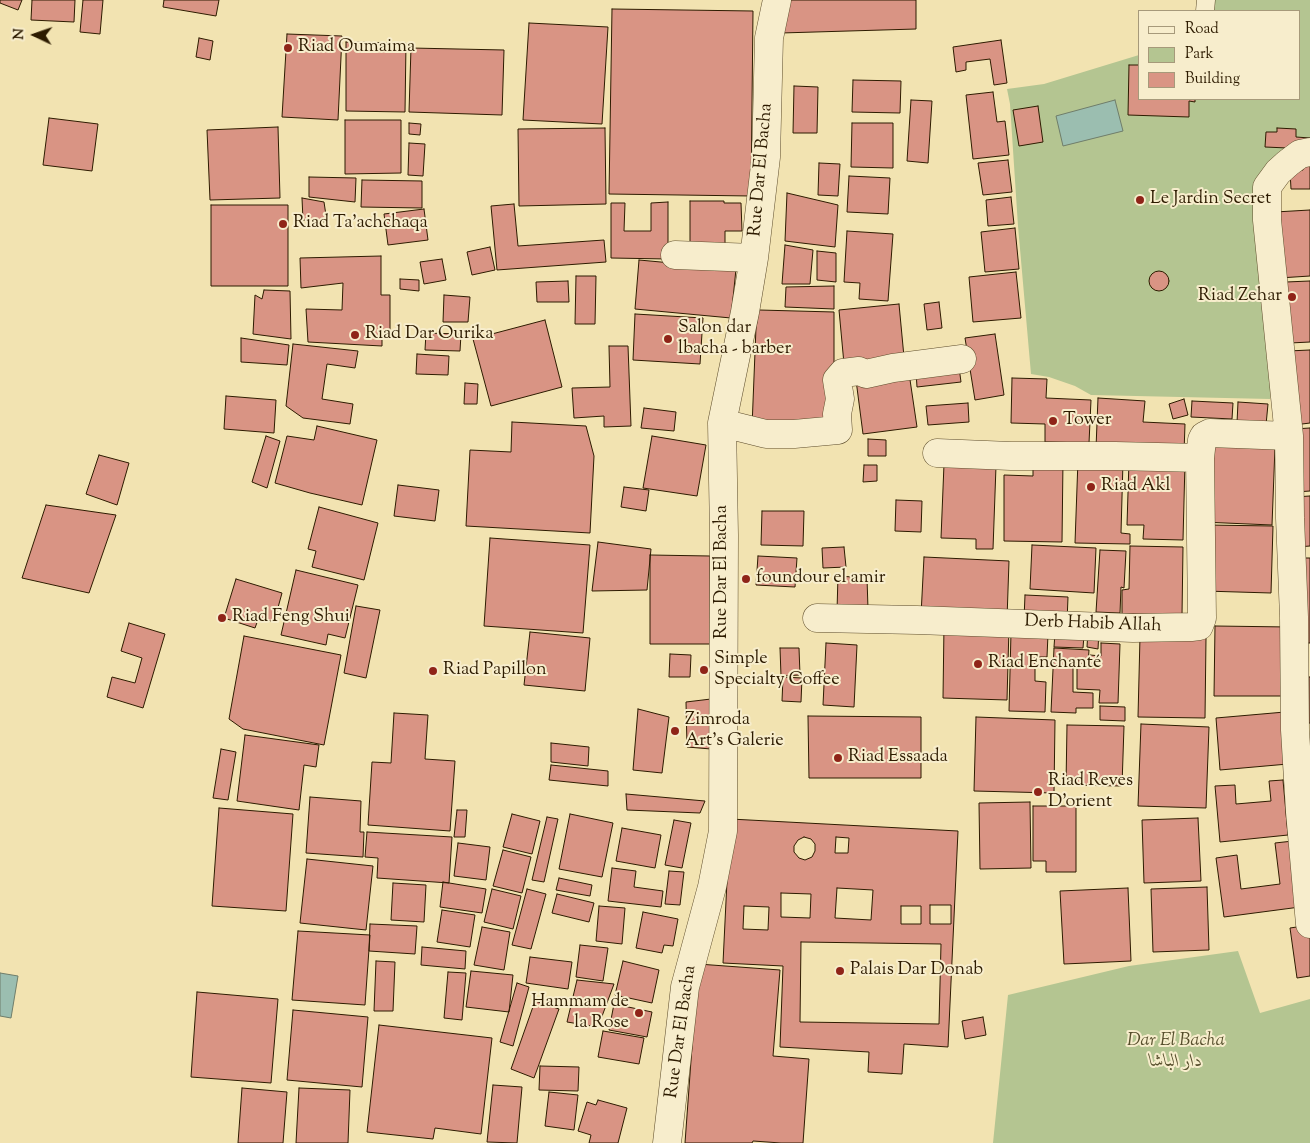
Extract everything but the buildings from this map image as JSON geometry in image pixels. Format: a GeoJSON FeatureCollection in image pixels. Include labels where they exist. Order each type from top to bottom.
{"type":"FeatureCollection","features":[{"type":"Feature","properties":{"kind":"street","name":"Rue Dar El Bacha"},"geometry":{"type":"LineString","coordinates":[[667,1143],[685,987],[712,887],[723,831],[724,535],[722,423],[754,258],[766,157],[769,38],[777,0]]}},
{"type":"Feature","properties":{"kind":"street"},"geometry":{"type":"LineString","coordinates":[[1310,152],[1300,154],[1288,163],[1278,172],[1267,188],[1267,220],[1289,436],[1295,730],[1310,924]]}},
{"type":"Feature","properties":{"kind":"street"},"geometry":{"type":"LineString","coordinates":[[675,255],[754,258]]}},
{"type":"Feature","properties":{"kind":"street"},"geometry":{"type":"LineString","coordinates":[[722,423],[766,434],[794,434],[838,430],[837,414],[840,399],[837,380],[843,373],[859,371],[866,374],[894,368],[962,359]]}},
{"type":"Feature","properties":{"kind":"street","name":"Derb Habib Allah"},"geometry":{"type":"LineString","coordinates":[[817,618],[1133,628],[1199,626],[1202,618],[1200,458],[1202,440],[1204,436],[1210,433],[1289,436]]}},
{"type":"Feature","properties":{"kind":"street"},"geometry":{"type":"LineString","coordinates":[[937,453],[1011,456],[1200,458]]}},
{"type":"Feature","properties":{"kind":"green space","name":"Le Jardin Secret"},"geometry":{"type":"Polygon","coordinates":[[[1209,0],[1310,0],[1310,150],[1275,167],[1273,380],[1270,399],[1091,395],[1075,386],[1049,377],[1031,374],[1010,104],[1007,89],[1044,84],[1138,55],[1138,100],[1300,100],[1300,10],[1209,10],[1209,0]]]}},
{"type":"Feature","properties":{"kind":"green space","name":"Dar El Bacha دار الباشا"},"geometry":{"type":"Polygon","coordinates":[[[1238,951],[1260,1013],[1310,999],[1310,1143],[993,1143],[1008,995],[1129,966],[1238,951]]]}},
{"type":"Feature","properties":{"kind":"shaded area"},"geometry":{"type":"Polygon","coordinates":[[[1115,100],[1123,131],[1063,146],[1056,116],[1115,100]]]}},
{"type":"Feature","properties":{"kind":"shaded area"},"geometry":{"type":"Polygon","coordinates":[[[0,973],[18,976],[11,1018],[0,1016],[0,973]]]}},
{"type":"Feature","properties":{"kind":"place","name":"Riad Oumaima"},"geometry":{"type":"Point","coordinates":[288,48]}},
{"type":"Feature","properties":{"kind":"place","name":"Le Jardin Secret"},"geometry":{"type":"Point","coordinates":[1140,200]}},
{"type":"Feature","properties":{"kind":"place","name":"Riad Ta'achchaqa"},"geometry":{"type":"Point","coordinates":[283,224]}},
{"type":"Feature","properties":{"kind":"place","name":"Riad Zehar"},"geometry":{"type":"Point","coordinates":[1292,297]}},
{"type":"Feature","properties":{"kind":"place","name":"Riad Dar Ourika"},"geometry":{"type":"Point","coordinates":[355,335]}},
{"type":"Feature","properties":{"kind":"place","name":"Salon dar lbacha - barber"},"geometry":{"type":"Point","coordinates":[668,339]}},
{"type":"Feature","properties":{"kind":"place","name":"Tower"},"geometry":{"type":"Point","coordinates":[1053,421]}},
{"type":"Feature","properties":{"kind":"place","name":"Riad Akl"},"geometry":{"type":"Point","coordinates":[1091,487]}},
{"type":"Feature","properties":{"kind":"place","name":"foundour el amir"},"geometry":{"type":"Point","coordinates":[746,579]}},
{"type":"Feature","properties":{"kind":"place","name":"Riad Feng Shui"},"geometry":{"type":"Point","coordinates":[222,618]}},
{"type":"Feature","properties":{"kind":"place","name":"Riad Enchanté"},"geometry":{"type":"Point","coordinates":[978,664]}},
{"type":"Feature","properties":{"kind":"place","name":"Simple Specialty Coffee"},"geometry":{"type":"Point","coordinates":[704,670]}},
{"type":"Feature","properties":{"kind":"place","name":"Riad Papillon"},"geometry":{"type":"Point","coordinates":[433,671]}},
{"type":"Feature","properties":{"kind":"place","name":"Zimroda Art's Galerie"},"geometry":{"type":"Point","coordinates":[675,731]}},
{"type":"Feature","properties":{"kind":"place","name":"Riad Essaada"},"geometry":{"type":"Point","coordinates":[838,758]}},
{"type":"Feature","properties":{"kind":"place","name":"Riad Reves D'orient"},"geometry":{"type":"Point","coordinates":[1038,792]}},
{"type":"Feature","properties":{"kind":"place","name":"Palais Dar Donab"},"geometry":{"type":"Point","coordinates":[840,971]}},
{"type":"Feature","properties":{"kind":"place","name":"Hammam de la Rose"},"geometry":{"type":"Point","coordinates":[639,1013]}}]}
